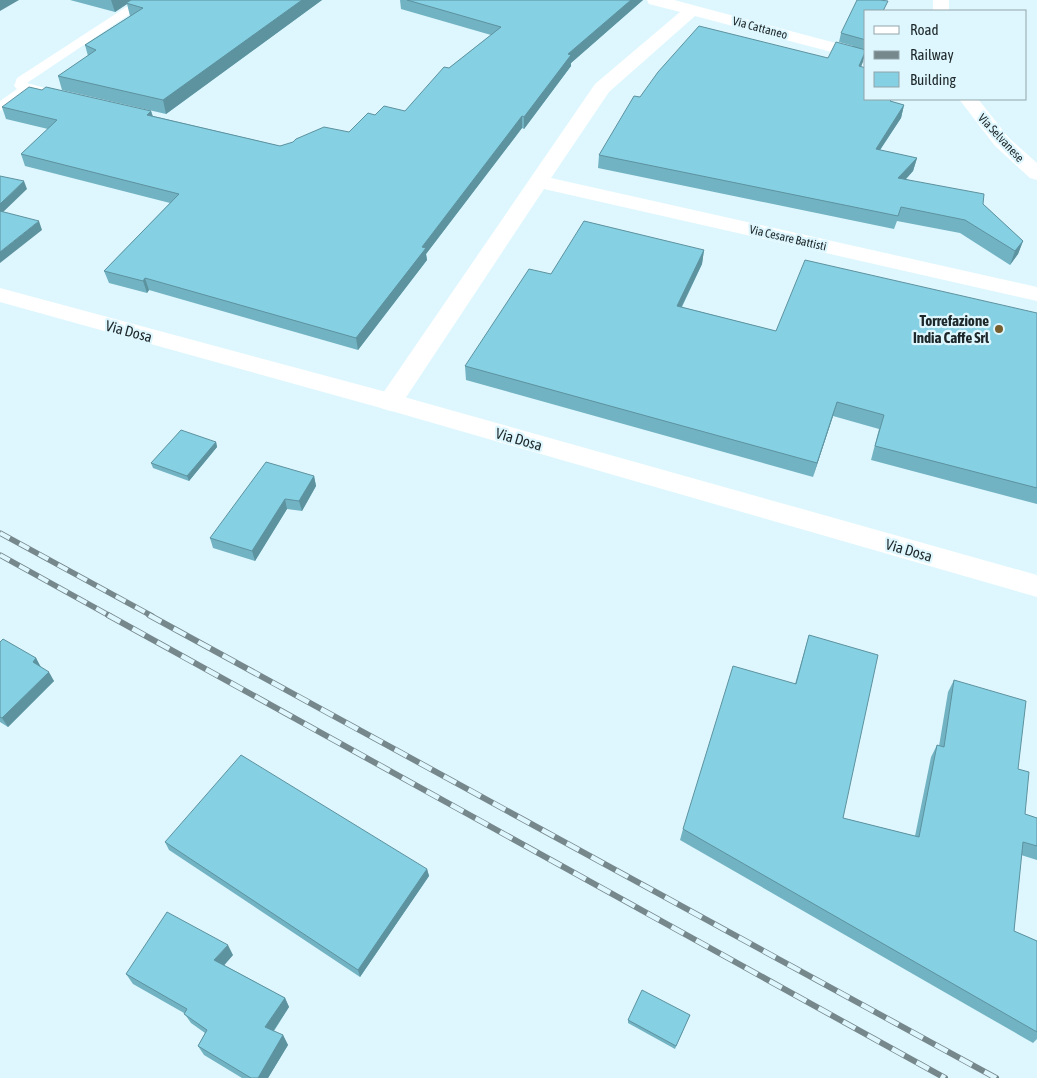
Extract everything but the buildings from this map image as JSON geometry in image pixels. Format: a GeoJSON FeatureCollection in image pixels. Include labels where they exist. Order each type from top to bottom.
{"type":"FeatureCollection","features":[{"type":"Feature","properties":{"kind":"street","name":"Via Cattaneo"},"geometry":{"type":"LineString","coordinates":[[655,0],[864,55]]}},
{"type":"Feature","properties":{"kind":"street"},"geometry":{"type":"LineString","coordinates":[[390,402],[602,88],[692,10]]}},
{"type":"Feature","properties":{"kind":"street","name":"Via Selvanese"},"geometry":{"type":"LineString","coordinates":[[969,100],[1002,142],[1037,174]]}},
{"type":"Feature","properties":{"kind":"street","name":"Via Cesare Battisti"},"geometry":{"type":"LineString","coordinates":[[540,182],[1037,294]]}},
{"type":"Feature","properties":{"kind":"street","name":"Via Dosa"},"geometry":{"type":"LineString","coordinates":[[0,295],[390,402],[1037,586]]}},
{"type":"Feature","properties":{"kind":"lane"},"geometry":{"type":"LineString","coordinates":[[65,97],[20,86],[21,81],[145,0]]}},
{"type":"Feature","properties":{"kind":"lane"},"geometry":{"type":"LineString","coordinates":[[0,107],[27,88]]}},
{"type":"Feature","properties":{"kind":"railway"},"geometry":{"type":"LineString","coordinates":[[0,533],[152,616]]}},
{"type":"Feature","properties":{"kind":"railway"},"geometry":{"type":"LineString","coordinates":[[0,555],[110,616]]}},
{"type":"Feature","properties":{"kind":"railway"},"geometry":{"type":"LineString","coordinates":[[108,615],[945,1078]]}},
{"type":"Feature","properties":{"kind":"railway"},"geometry":{"type":"LineString","coordinates":[[149,615],[996,1078]]}},
{"type":"Feature","properties":{"kind":"place","name":"Torrefazione India Caffe Srl"},"geometry":{"type":"Point","coordinates":[999,329]}}]}
